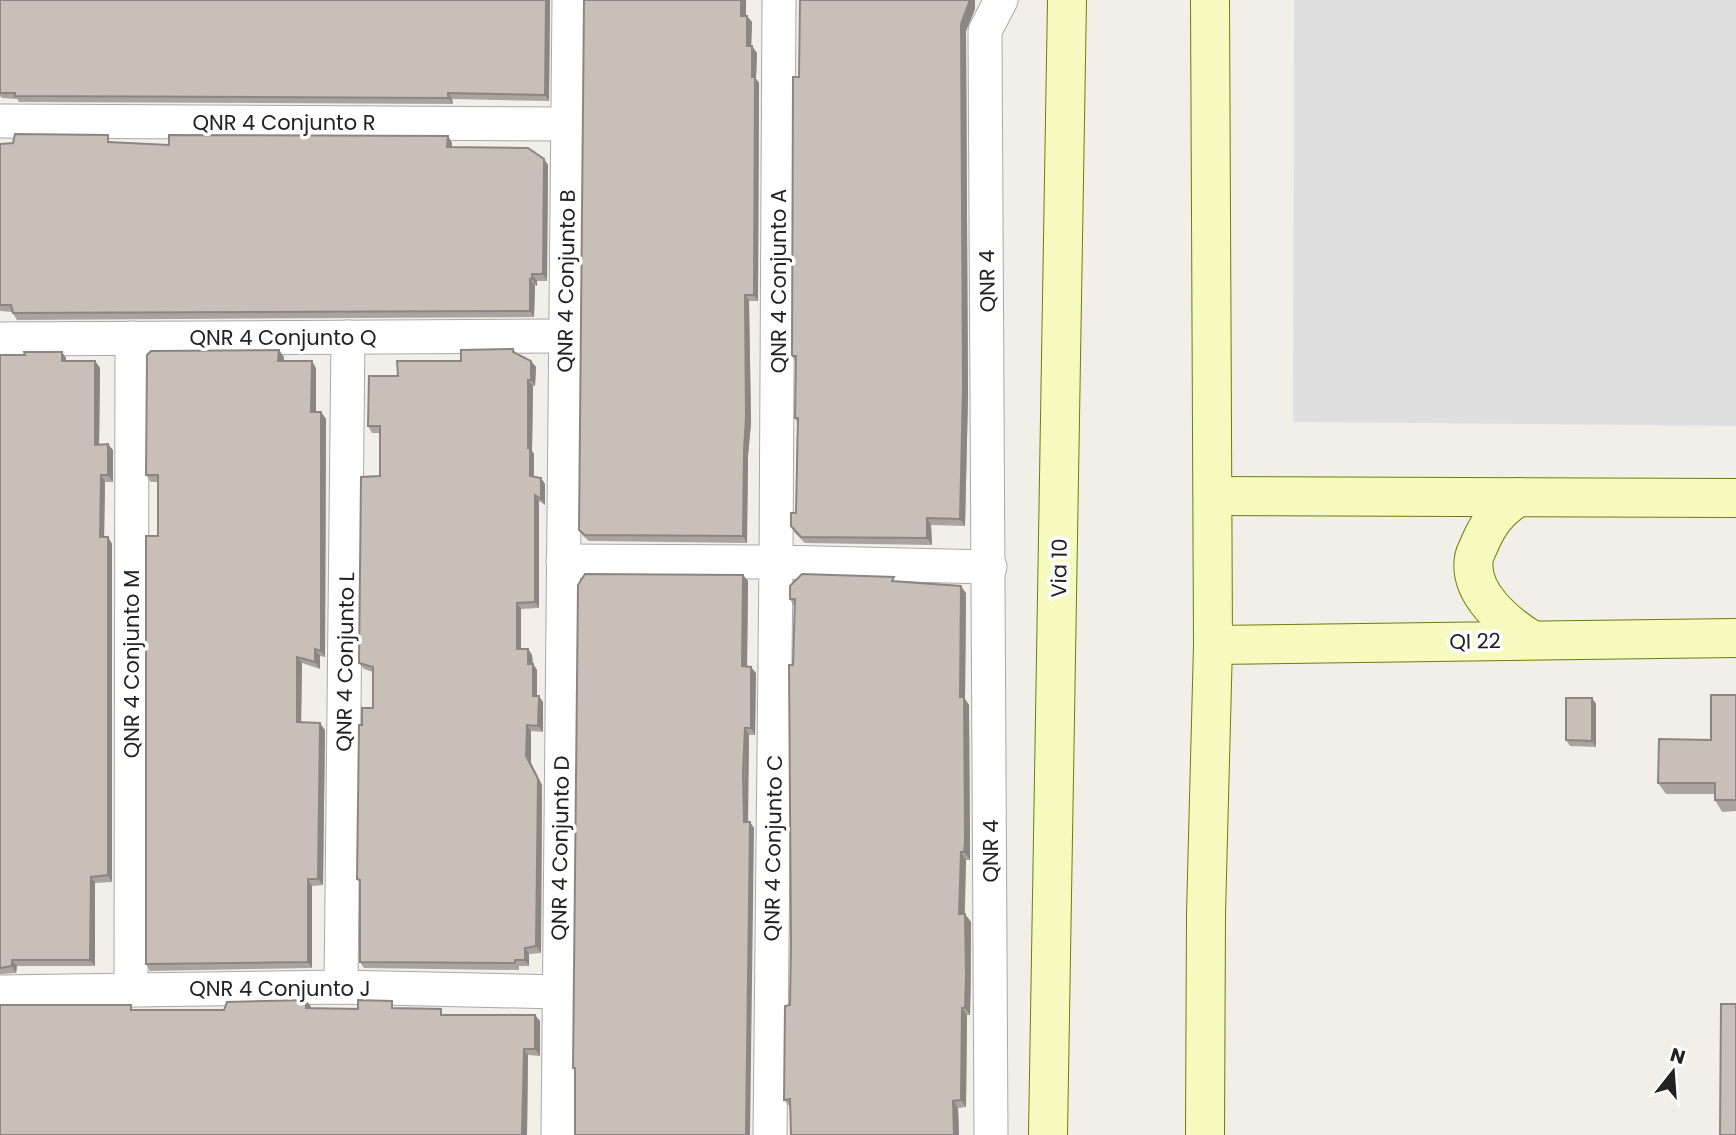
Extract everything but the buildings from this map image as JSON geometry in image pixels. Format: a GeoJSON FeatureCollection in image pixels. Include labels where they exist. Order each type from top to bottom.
{"type":"FeatureCollection","features":[{"type":"Feature","properties":{"kind":"main road","name":"Via 10"},"geometry":{"type":"LineString","coordinates":[[1048,1135],[1067,0]]}},
{"type":"Feature","properties":{"kind":"main road"},"geometry":{"type":"LineString","coordinates":[[1205,1135],[1213,645],[1210,0]]}},
{"type":"Feature","properties":{"kind":"main road"},"geometry":{"type":"LineString","coordinates":[[1213,496],[1736,498]]}},
{"type":"Feature","properties":{"kind":"main road"},"geometry":{"type":"LineString","coordinates":[[1518,497],[1500,510],[1488,524],[1474,558],[1475,578],[1488,603],[1506,624],[1532,640]]}},
{"type":"Feature","properties":{"kind":"main road","name":"QI 22"},"geometry":{"type":"LineString","coordinates":[[1213,645],[1736,638]]}},
{"type":"Feature","properties":{"kind":"street","name":"QNR 4 Conjunto B"},"geometry":{"type":"LineString","coordinates":[[563,561],[569,0]]}},
{"type":"Feature","properties":{"kind":"street","name":"QNR 4 Conjunto A"},"geometry":{"type":"LineString","coordinates":[[776,562],[779,0]]}},
{"type":"Feature","properties":{"kind":"street","name":"QNR 4"},"geometry":{"type":"LineString","coordinates":[[991,1135],[985,31],[1001,0]]}},
{"type":"Feature","properties":{"kind":"street","name":"QNR 4 Conjunto R"},"geometry":{"type":"LineString","coordinates":[[0,121],[567,124]]}},
{"type":"Feature","properties":{"kind":"street","name":"QNR 4 Conjunto L"},"geometry":{"type":"LineString","coordinates":[[341,987],[348,337]]}},
{"type":"Feature","properties":{"kind":"street","name":"QNR 4 Conjunto Q"},"geometry":{"type":"LineString","coordinates":[[0,339],[565,337]]}},
{"type":"Feature","properties":{"kind":"street","name":"QNR 4 Conjunto M"},"geometry":{"type":"LineString","coordinates":[[131,989],[132,338]]}},
{"type":"Feature","properties":{"kind":"street"},"geometry":{"type":"LineString","coordinates":[[563,561],[990,566]]}},
{"type":"Feature","properties":{"kind":"street","name":"QNR 4 Conjunto D"},"geometry":{"type":"LineString","coordinates":[[558,1135],[563,561]]}},
{"type":"Feature","properties":{"kind":"street","name":"QNR 4 Conjunto C"},"geometry":{"type":"LineString","coordinates":[[770,1135],[776,562]]}},
{"type":"Feature","properties":{"kind":"street","name":"QNR 4 Conjunto J"},"geometry":{"type":"LineString","coordinates":[[0,992],[341,987],[559,992]]}},
{"type":"Feature","properties":{"kind":"shaded area"},"geometry":{"type":"Polygon","coordinates":[[[1294,0],[1736,0],[1736,426],[1293,422],[1294,0]]]}}]}
